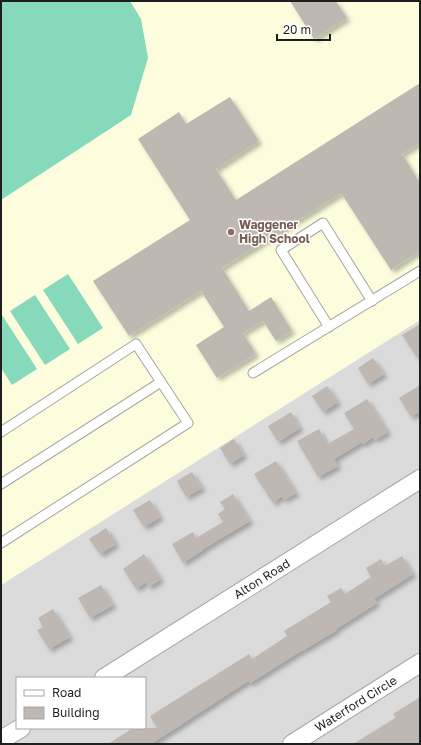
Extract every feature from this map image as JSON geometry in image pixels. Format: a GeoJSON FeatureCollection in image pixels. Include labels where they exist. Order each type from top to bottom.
{"type":"FeatureCollection","features":[{"type":"Feature","properties":{"kind":"street","name":"Alton Road"},"geometry":{"type":"LineString","coordinates":[[106,677],[420,479]]}},
{"type":"Feature","properties":{"kind":"street","name":"Waterford Circle"},"geometry":{"type":"LineString","coordinates":[[292,744],[420,663]]}},
{"type":"Feature","properties":{"kind":"street"},"geometry":{"type":"LineString","coordinates":[[1,740],[18,729]]}},
{"type":"Feature","properties":{"kind":"lane"},"geometry":{"type":"LineString","coordinates":[[329,327],[281,250],[323,223],[372,301]]}},
{"type":"Feature","properties":{"kind":"lane"},"geometry":{"type":"LineString","coordinates":[[253,373],[420,271]]}},
{"type":"Feature","properties":{"kind":"lane"},"geometry":{"type":"LineString","coordinates":[[1,432],[136,344],[188,423],[1,543]]}},
{"type":"Feature","properties":{"kind":"lane"},"geometry":{"type":"LineString","coordinates":[[1,484],[161,382]]}},
{"type":"Feature","properties":{"kind":"shaded area"},"geometry":{"type":"Polygon","coordinates":[[[1,1],[420,1],[420,320],[1,585],[1,1]]]}},
{"type":"Feature","properties":{"kind":"shaded area"},"geometry":{"type":"Polygon","coordinates":[[[420,320],[420,744],[1,744],[1,585],[420,320]]]}},
{"type":"Feature","properties":{"kind":"green space"},"geometry":{"type":"Polygon","coordinates":[[[1,1],[130,1],[141,19],[148,58],[131,115],[1,200],[1,1]]]}},
{"type":"Feature","properties":{"kind":"green space"},"geometry":{"type":"Polygon","coordinates":[[[68,274],[103,328],[78,344],[43,290],[68,274]]]}},
{"type":"Feature","properties":{"kind":"green space"},"geometry":{"type":"Polygon","coordinates":[[[35,295],[70,349],[45,365],[10,311],[35,295]]]}},
{"type":"Feature","properties":{"kind":"green space"},"geometry":{"type":"Polygon","coordinates":[[[2,315],[37,369],[12,385],[1,368],[2,315]]]}},
{"type":"Feature","properties":{"kind":"building"},"geometry":{"type":"Polygon","coordinates":[[[290,1],[336,1],[347,18],[314,39],[290,1]]]}},
{"type":"Feature","properties":{"kind":"building","name":"Waggener High School"},"geometry":{"type":"Polygon","coordinates":[[[420,83],[420,143],[402,154],[420,183],[420,251],[391,270],[341,193],[222,268],[249,311],[271,297],[292,331],[276,341],[263,321],[243,333],[256,354],[217,378],[196,345],[224,327],[201,291],[129,336],[93,281],[190,220],[138,139],[179,112],[186,124],[230,97],[259,141],[216,169],[236,200],[420,83]]]}},
{"type":"Feature","properties":{"kind":"building"},"geometry":{"type":"Polygon","coordinates":[[[420,324],[420,362],[402,335],[420,324]]]}},
{"type":"Feature","properties":{"kind":"building"},"geometry":{"type":"Polygon","coordinates":[[[373,358],[384,374],[368,384],[358,368],[373,358]]]}},
{"type":"Feature","properties":{"kind":"building"},"geometry":{"type":"Polygon","coordinates":[[[420,385],[420,411],[411,417],[399,398],[420,385]]]}},
{"type":"Feature","properties":{"kind":"building"},"geometry":{"type":"Polygon","coordinates":[[[327,386],[338,402],[323,412],[312,396],[327,386]]]}},
{"type":"Feature","properties":{"kind":"building"},"geometry":{"type":"Polygon","coordinates":[[[367,399],[388,432],[375,440],[373,437],[363,444],[362,442],[334,459],[338,466],[318,477],[297,441],[319,429],[327,444],[354,429],[344,413],[367,399]]]}},
{"type":"Feature","properties":{"kind":"building"},"geometry":{"type":"Polygon","coordinates":[[[291,412],[300,428],[278,442],[268,426],[291,412]]]}},
{"type":"Feature","properties":{"kind":"building"},"geometry":{"type":"Polygon","coordinates":[[[234,439],[244,455],[230,464],[220,448],[234,439]]]}},
{"type":"Feature","properties":{"kind":"building"},"geometry":{"type":"Polygon","coordinates":[[[276,461],[296,493],[284,500],[282,496],[273,503],[254,474],[276,461]]]}},
{"type":"Feature","properties":{"kind":"building"},"geometry":{"type":"Polygon","coordinates":[[[192,472],[202,488],[186,497],[177,481],[192,472]]]}},
{"type":"Feature","properties":{"kind":"building"},"geometry":{"type":"Polygon","coordinates":[[[233,494],[250,521],[203,549],[183,563],[172,544],[193,532],[196,538],[223,522],[218,514],[225,509],[220,502],[233,494]]]}},
{"type":"Feature","properties":{"kind":"building"},"geometry":{"type":"Polygon","coordinates":[[[150,500],[160,517],[144,527],[133,510],[150,500]]]}},
{"type":"Feature","properties":{"kind":"building"},"geometry":{"type":"Polygon","coordinates":[[[106,528],[116,544],[100,554],[89,539],[106,528]]]}},
{"type":"Feature","properties":{"kind":"building"},"geometry":{"type":"Polygon","coordinates":[[[144,554],[161,579],[149,587],[146,582],[136,589],[123,569],[144,554]]]}},
{"type":"Feature","properties":{"kind":"building"},"geometry":{"type":"Polygon","coordinates":[[[402,556],[413,574],[374,599],[377,603],[336,629],[337,630],[250,683],[248,681],[151,744],[108,744],[131,729],[157,728],[150,716],[249,654],[252,659],[287,636],[284,631],[331,602],[327,596],[341,588],[345,594],[371,577],[366,568],[381,559],[385,566],[402,556]]]}},
{"type":"Feature","properties":{"kind":"building"},"geometry":{"type":"Polygon","coordinates":[[[101,585],[113,605],[90,618],[78,598],[101,585]]]}},
{"type":"Feature","properties":{"kind":"building"},"geometry":{"type":"Polygon","coordinates":[[[53,609],[70,637],[49,649],[37,630],[43,627],[38,618],[53,609]]]}},
{"type":"Feature","properties":{"kind":"building"},"geometry":{"type":"Polygon","coordinates":[[[420,697],[420,744],[353,744],[392,720],[396,717],[393,714],[420,697]]]}},
{"type":"Feature","properties":{"kind":"place","name":"Waggener High School"},"geometry":{"type":"Point","coordinates":[231,232]}}]}
